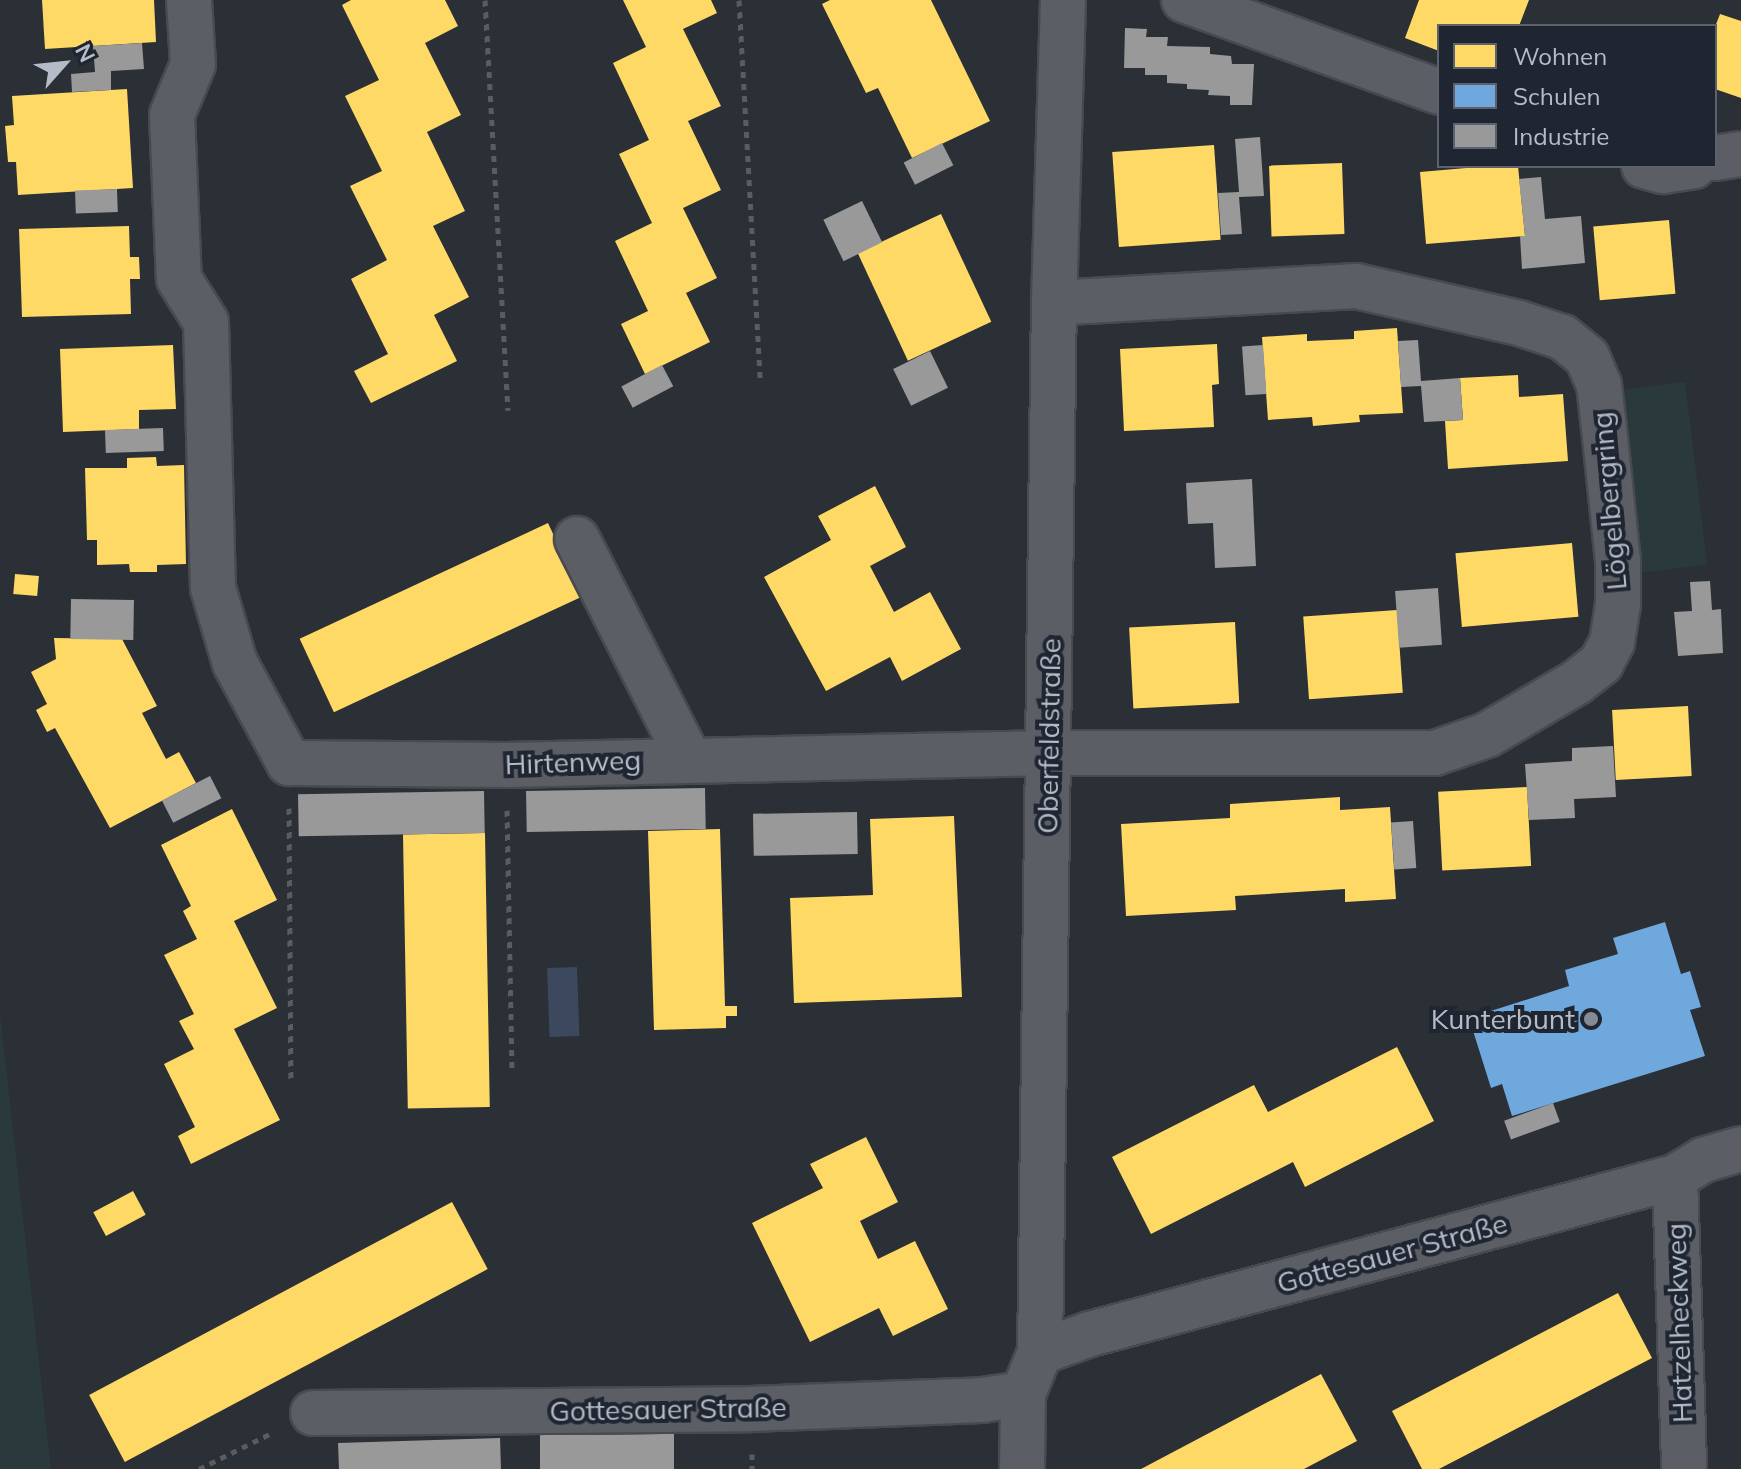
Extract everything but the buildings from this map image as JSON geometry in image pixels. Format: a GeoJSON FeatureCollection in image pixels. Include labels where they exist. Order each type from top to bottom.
{"type":"FeatureCollection","features":[{"type":"Feature","properties":{"kind":"street"},"geometry":{"type":"LineString","coordinates":[[189,0],[193,64],[172,115],[179,279],[206,322],[213,588],[235,663],[289,763]]}},
{"type":"Feature","properties":{"kind":"street","name":"Oberfeldstraße"},"geometry":{"type":"LineString","coordinates":[[1022,1469],[1023,1394],[1040,1352],[1054,303],[1063,0]]}},
{"type":"Feature","properties":{"kind":"street"},"geometry":{"type":"LineString","coordinates":[[1184,0],[1437,91]]}},
{"type":"Feature","properties":{"kind":"street"},"geometry":{"type":"LineString","coordinates":[[1717,158],[1741,154]]}},
{"type":"Feature","properties":{"kind":"street"},"geometry":{"type":"LineString","coordinates":[[1652,168],[1663,171],[1682,168]]}},
{"type":"Feature","properties":{"kind":"street","name":"Lögelbergring"},"geometry":{"type":"LineString","coordinates":[[1050,753],[1404,754],[1457,748],[1513,720],[1601,663],[1612,642],[1618,605],[1618,561],[1599,385],[1587,357],[1562,337],[1519,323],[1356,286],[1054,303]]}},
{"type":"Feature","properties":{"kind":"street"},"geometry":{"type":"LineString","coordinates":[[577,539],[688,758]]}},
{"type":"Feature","properties":{"kind":"street","name":"Hirtenweg"},"geometry":{"type":"LineString","coordinates":[[289,763],[506,765],[688,758],[1050,753]]}},
{"type":"Feature","properties":{"kind":"street","name":"Gottesauer Straße"},"geometry":{"type":"LineString","coordinates":[[1040,1352],[1090,1334],[1675,1177],[1703,1160],[1741,1149]]}},
{"type":"Feature","properties":{"kind":"street","name":"Hatzelheckweg"},"geometry":{"type":"LineString","coordinates":[[1675,1177],[1684,1469]]}},
{"type":"Feature","properties":{"kind":"street","name":"Gottesauer Straße"},"geometry":{"type":"LineString","coordinates":[[313,1413],[751,1409],[982,1400],[1023,1394]]}},
{"type":"Feature","properties":{"kind":"path"},"geometry":{"type":"LineString","coordinates":[[485,0],[508,410]]}},
{"type":"Feature","properties":{"kind":"path"},"geometry":{"type":"LineString","coordinates":[[739,0],[760,378]]}},
{"type":"Feature","properties":{"kind":"path"},"geometry":{"type":"LineString","coordinates":[[289,763],[291,1079]]}},
{"type":"Feature","properties":{"kind":"path"},"geometry":{"type":"LineString","coordinates":[[506,765],[512,1070]]}},
{"type":"Feature","properties":{"kind":"path"},"geometry":{"type":"LineString","coordinates":[[199,1469],[313,1413]]}},
{"type":"Feature","properties":{"kind":"shaded area"},"geometry":{"type":"Polygon","coordinates":[[[1685,382],[1707,565],[1640,573],[1618,390],[1685,382]]]}},
{"type":"Feature","properties":{"kind":"shaded area"},"geometry":{"type":"Polygon","coordinates":[[[0,1014],[51,1469],[0,1469],[0,1014]]]}},
{"type":"Feature","properties":{"kind":"water"},"geometry":{"type":"Polygon","coordinates":[[[577,967],[579,1036],[549,1037],[547,968],[577,967]]]}},
{"type":"Feature","properties":{"kind":"place","name":"Kunterbunt"},"geometry":{"type":"Point","coordinates":[1591,1019]}}]}
